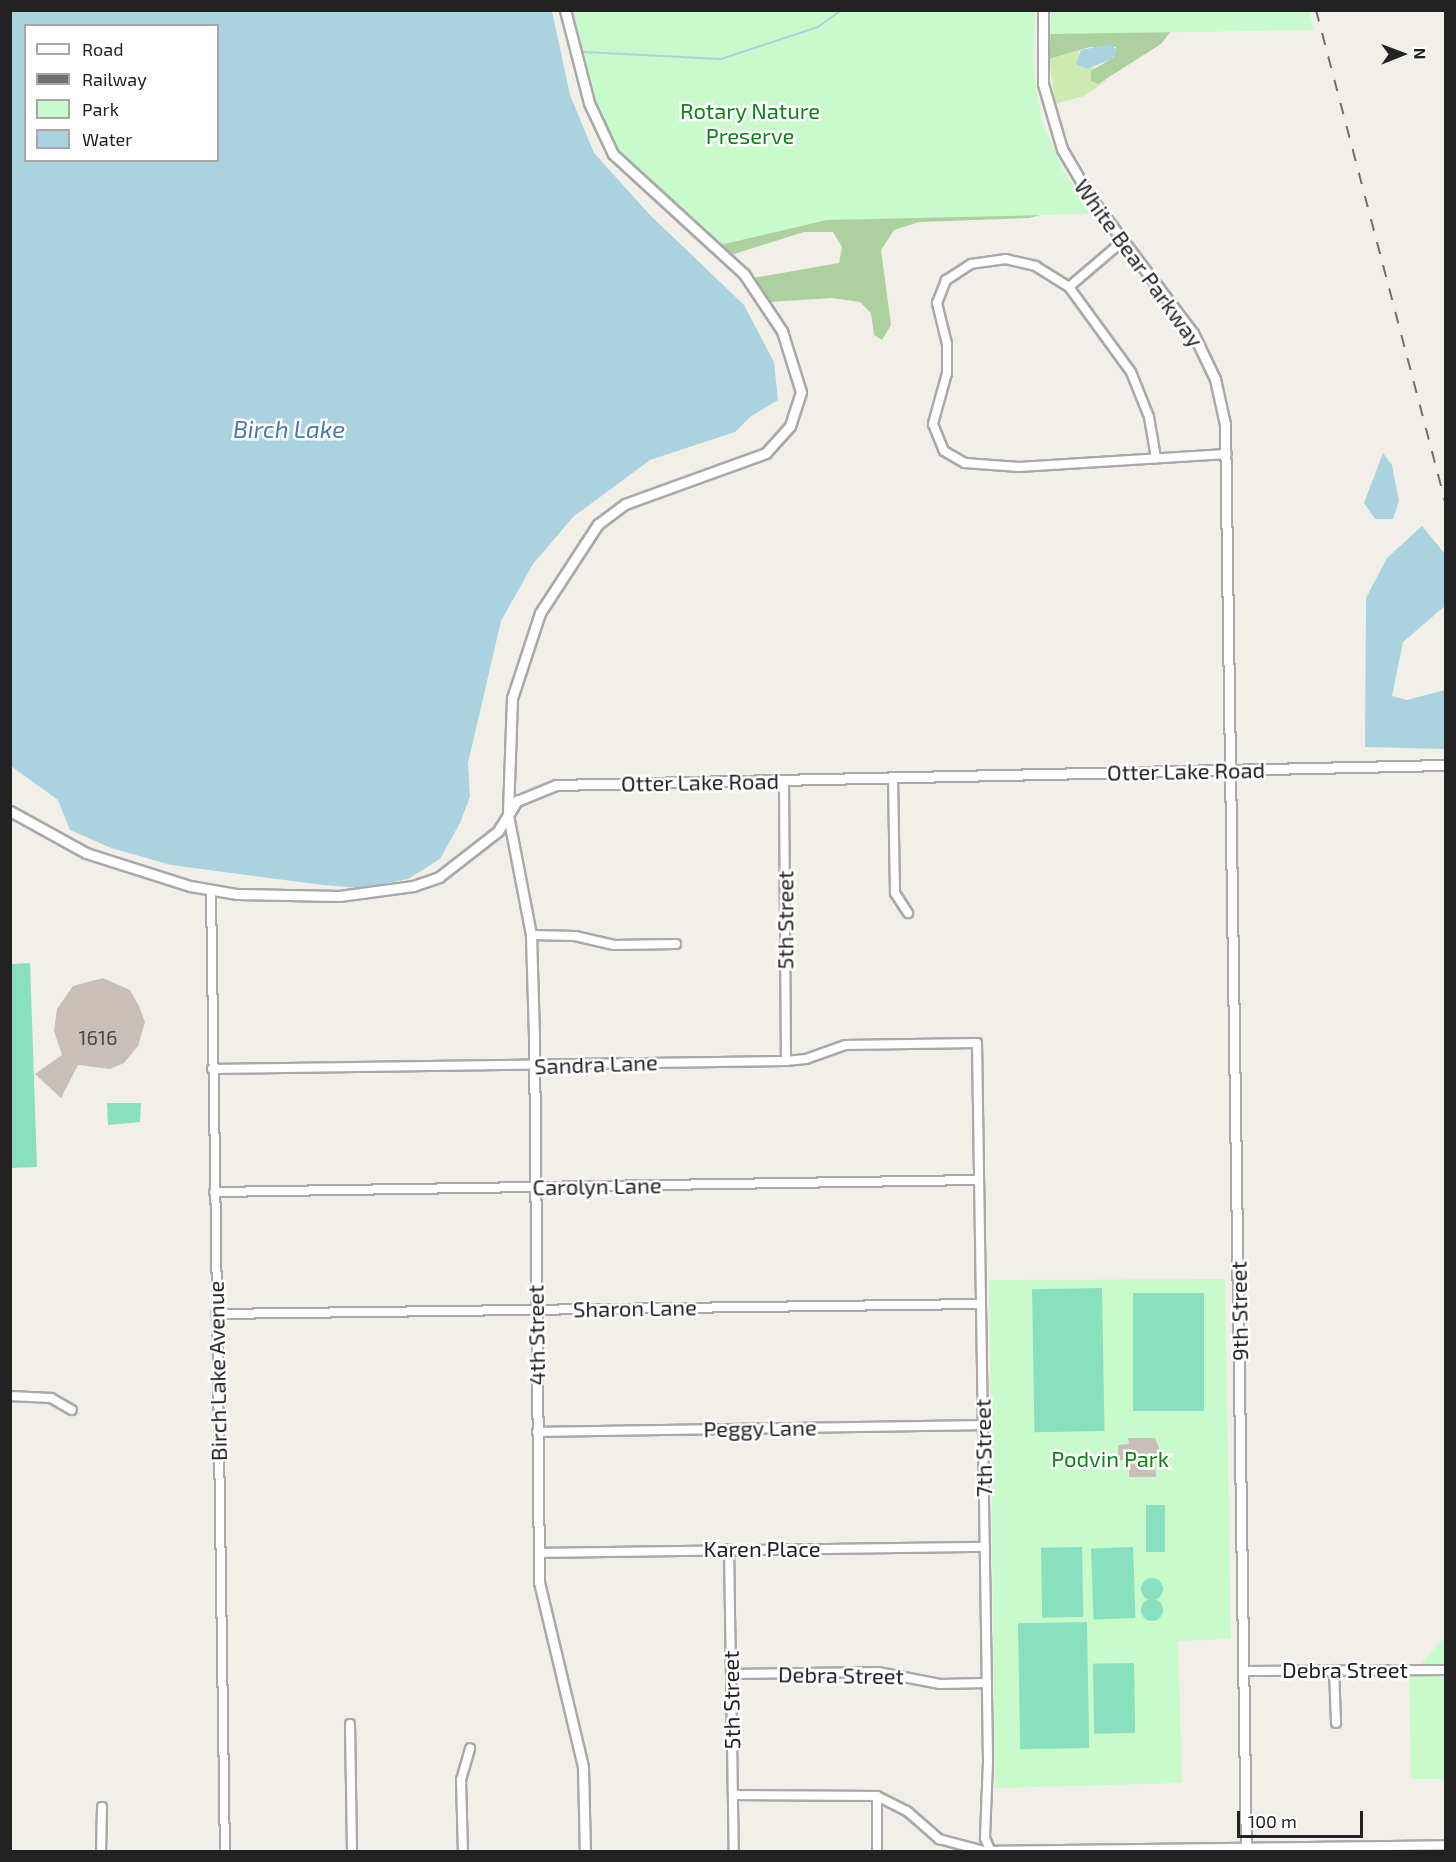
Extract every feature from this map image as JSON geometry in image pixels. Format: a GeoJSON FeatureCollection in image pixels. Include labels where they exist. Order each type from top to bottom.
{"type":"FeatureCollection","features":[{"type":"Feature","properties":{"kind":"street","name":"4th Street"},"geometry":{"type":"LineString","coordinates":[[565,10],[589,103],[613,154],[744,274],[782,331],[801,392],[790,426],[766,453],[625,504],[582,543],[526,646],[508,735],[508,815],[531,935],[538,1553],[542,1605],[583,1767],[585,1851]]}},
{"type":"Feature","properties":{"kind":"street","name":"White Bear Parkway"},"geometry":{"type":"LineString","coordinates":[[1043,10],[1042,76],[1054,129],[1074,172],[1181,314],[1205,355],[1222,407],[1227,454],[1233,770]]}},
{"type":"Feature","properties":{"kind":"street"},"geometry":{"type":"LineString","coordinates":[[1069,287],[1124,240]]}},
{"type":"Feature","properties":{"kind":"street"},"geometry":{"type":"LineString","coordinates":[[1156,458],[1149,417],[1135,378],[1069,287],[1036,266],[1006,259],[971,264],[946,280],[937,300],[947,356],[945,382],[933,417],[938,443],[960,462],[999,466],[1156,458],[1227,454]]}},
{"type":"Feature","properties":{"kind":"street","name":"Otter Lake Road"},"geometry":{"type":"LineString","coordinates":[[10,811],[86,853],[211,891],[339,896],[413,886],[447,873],[474,853],[531,792],[556,785],[1446,765]]}},
{"type":"Feature","properties":{"kind":"street","name":"9th Street"},"geometry":{"type":"LineString","coordinates":[[1233,770],[1246,1849]]}},
{"type":"Feature","properties":{"kind":"street"},"geometry":{"type":"LineString","coordinates":[[893,778],[895,893],[908,913]]}},
{"type":"Feature","properties":{"kind":"street","name":"5th Street"},"geometry":{"type":"LineString","coordinates":[[784,780],[786,1060]]}},
{"type":"Feature","properties":{"kind":"street","name":"Birch Lake Avenue"},"geometry":{"type":"LineString","coordinates":[[211,891],[225,1851]]}},
{"type":"Feature","properties":{"kind":"street"},"geometry":{"type":"LineString","coordinates":[[531,935],[575,936],[614,945],[676,944]]}},
{"type":"Feature","properties":{"kind":"street","name":"Sandra Lane"},"geometry":{"type":"LineString","coordinates":[[212,1069],[534,1066],[786,1060],[851,1045],[977,1043]]}},
{"type":"Feature","properties":{"kind":"street","name":"7th Street"},"geometry":{"type":"LineString","coordinates":[[977,1043],[987,1683],[985,1838],[991,1851]]}},
{"type":"Feature","properties":{"kind":"street","name":"Carolyn Lane"},"geometry":{"type":"LineString","coordinates":[[214,1192],[979,1180]]}},
{"type":"Feature","properties":{"kind":"street","name":"Sharon Lane"},"geometry":{"type":"LineString","coordinates":[[216,1314],[981,1304]]}},
{"type":"Feature","properties":{"kind":"street"},"geometry":{"type":"LineString","coordinates":[[10,1396],[51,1398],[72,1410]]}},
{"type":"Feature","properties":{"kind":"street","name":"Peggy Lane"},"geometry":{"type":"LineString","coordinates":[[537,1432],[983,1425]]}},
{"type":"Feature","properties":{"kind":"street","name":"Karen Place"},"geometry":{"type":"LineString","coordinates":[[538,1553],[985,1547]]}},
{"type":"Feature","properties":{"kind":"street","name":"5th Street"},"geometry":{"type":"LineString","coordinates":[[729,1549],[734,1851]]}},
{"type":"Feature","properties":{"kind":"street"},"geometry":{"type":"LineString","coordinates":[[1334,1670],[1336,1723]]}},
{"type":"Feature","properties":{"kind":"street","name":"Debra Street"},"geometry":{"type":"LineString","coordinates":[[1245,1671],[1446,1670]]}},
{"type":"Feature","properties":{"kind":"street","name":"Debra Street"},"geometry":{"type":"LineString","coordinates":[[731,1674],[878,1672],[940,1684],[987,1683]]}},
{"type":"Feature","properties":{"kind":"street"},"geometry":{"type":"LineString","coordinates":[[350,1724],[352,1851]]}},
{"type":"Feature","properties":{"kind":"street"},"geometry":{"type":"LineString","coordinates":[[463,1851],[461,1780],[470,1748]]}},
{"type":"Feature","properties":{"kind":"street"},"geometry":{"type":"LineString","coordinates":[[732,1795],[877,1796],[907,1811],[939,1839],[991,1851],[1446,1845]]}},
{"type":"Feature","properties":{"kind":"street"},"geometry":{"type":"LineString","coordinates":[[877,1796],[877,1851]]}},
{"type":"Feature","properties":{"kind":"street"},"geometry":{"type":"LineString","coordinates":[[101,1851],[102,1806]]}},
{"type":"Feature","properties":{"kind":"green space"},"geometry":{"type":"Polygon","coordinates":[[[1052,10],[1309,11],[1314,30],[1050,34],[1052,10]]]}},
{"type":"Feature","properties":{"kind":"green space","name":"Rotary Nature Preserve"},"geometry":{"type":"Polygon","coordinates":[[[570,11],[1035,11],[1033,67],[1042,121],[1063,170],[1092,214],[827,220],[720,245],[615,147],[591,99],[570,11]]]}},
{"type":"Feature","properties":{"kind":"green space"},"geometry":{"type":"Polygon","coordinates":[[[1052,11],[1171,31],[1161,44],[1098,84],[1091,81],[1091,71],[1114,57],[1116,47],[1090,47],[1049,59],[1052,11]]]}},
{"type":"Feature","properties":{"kind":"green space"},"geometry":{"type":"Polygon","coordinates":[[[1081,50],[1078,53],[1093,68],[1099,65],[1094,68],[1106,81],[1084,96],[1055,104],[1049,59],[1081,50]]]}},
{"type":"Feature","properties":{"kind":"green space"},"geometry":{"type":"Polygon","coordinates":[[[1052,212],[1029,218],[919,222],[894,230],[881,250],[891,325],[882,340],[874,335],[871,313],[860,302],[832,298],[770,302],[753,278],[839,263],[842,247],[833,232],[804,232],[731,255],[683,213],[1052,212]]]}},
{"type":"Feature","properties":{"kind":"green space"},"geometry":{"type":"Polygon","coordinates":[[[30,963],[37,1167],[11,1168],[11,964],[30,963]]]}},
{"type":"Feature","properties":{"kind":"green space"},"geometry":{"type":"Polygon","coordinates":[[[107,1103],[141,1103],[140,1122],[108,1125],[107,1103]]]}},
{"type":"Feature","properties":{"kind":"green space","name":"Podvin Park"},"geometry":{"type":"Polygon","coordinates":[[[1225,1279],[1231,1639],[1178,1641],[1182,1783],[995,1788],[989,1280],[1225,1279]]]}},
{"type":"Feature","properties":{"kind":"green space"},"geometry":{"type":"Polygon","coordinates":[[[1102,1288],[1104,1431],[1035,1432],[1032,1289],[1102,1288]]]}},
{"type":"Feature","properties":{"kind":"green space"},"geometry":{"type":"Polygon","coordinates":[[[1133,1293],[1204,1293],[1204,1411],[1133,1411],[1133,1293]]]}},
{"type":"Feature","properties":{"kind":"green space"},"geometry":{"type":"Polygon","coordinates":[[[1146,1505],[1165,1505],[1165,1552],[1146,1552],[1146,1505]]]}},
{"type":"Feature","properties":{"kind":"green space"},"geometry":{"type":"Polygon","coordinates":[[[1082,1547],[1083,1617],[1042,1618],[1041,1548],[1082,1547]]]}},
{"type":"Feature","properties":{"kind":"green space"},"geometry":{"type":"Polygon","coordinates":[[[1133,1547],[1135,1618],[1094,1619],[1091,1548],[1133,1547]]]}},
{"type":"Feature","properties":{"kind":"green space"},"geometry":{"type":"Polygon","coordinates":[[[1152,1578],[1160,1581],[1163,1589],[1160,1597],[1152,1600],[1144,1597],[1141,1589],[1144,1581],[1152,1578]]]}},
{"type":"Feature","properties":{"kind":"green space"},"geometry":{"type":"Polygon","coordinates":[[[1152,1599],[1160,1602],[1163,1610],[1160,1618],[1152,1621],[1144,1618],[1141,1610],[1144,1602],[1152,1599]]]}},
{"type":"Feature","properties":{"kind":"green space"},"geometry":{"type":"Polygon","coordinates":[[[1087,1622],[1089,1748],[1020,1749],[1018,1623],[1087,1622]]]}},
{"type":"Feature","properties":{"kind":"green space"},"geometry":{"type":"Polygon","coordinates":[[[1445,1637],[1445,1779],[1411,1779],[1409,1676],[1445,1637]]]}},
{"type":"Feature","properties":{"kind":"green space"},"geometry":{"type":"Polygon","coordinates":[[[1134,1663],[1135,1733],[1094,1734],[1093,1664],[1134,1663]]]}},
{"type":"Feature","properties":{"kind":"water","name":"Birch Lake"},"geometry":{"type":"Polygon","coordinates":[[[10,11],[552,11],[570,95],[594,153],[650,215],[744,305],[774,362],[778,400],[750,417],[735,432],[650,460],[573,517],[533,564],[501,621],[468,763],[470,797],[460,823],[440,859],[408,879],[361,888],[171,865],[111,848],[70,830],[58,800],[11,766],[10,11]]]}},
{"type":"Feature","properties":{"kind":"water"},"geometry":{"type":"Polygon","coordinates":[[[1111,44],[1117,51],[1112,59],[1087,69],[1076,64],[1081,50],[1111,44]]]}},
{"type":"Feature","properties":{"kind":"water"},"geometry":{"type":"Polygon","coordinates":[[[1383,453],[1392,465],[1399,501],[1393,519],[1375,519],[1364,503],[1383,453]]]}},
{"type":"Feature","properties":{"kind":"water"},"geometry":{"type":"Polygon","coordinates":[[[1422,526],[1445,554],[1445,606],[1403,642],[1392,696],[1407,700],[1445,690],[1445,749],[1365,747],[1366,598],[1387,558],[1422,526]]]}},
{"type":"Feature","properties":{"kind":"building"},"geometry":{"type":"Polygon","coordinates":[[[103,978],[130,990],[139,1006],[145,1022],[138,1046],[124,1063],[110,1069],[78,1065],[61,1098],[35,1074],[62,1055],[54,1031],[57,1009],[73,986],[103,978]]]}},
{"type":"Feature","properties":{"kind":"building"},"geometry":{"type":"Polygon","coordinates":[[[1128,1438],[1155,1438],[1162,1456],[1155,1456],[1156,1477],[1129,1477],[1129,1460],[1118,1460],[1118,1445],[1129,1444],[1128,1438]]]}},
{"type":"Feature","properties":{"kind":"waterway"},"geometry":{"type":"LineString","coordinates":[[584,52],[721,59],[818,27],[841,10]]}},
{"type":"Feature","properties":{"kind":"railway"},"geometry":{"type":"LineString","coordinates":[[1316,10],[1446,505]]}}]}
